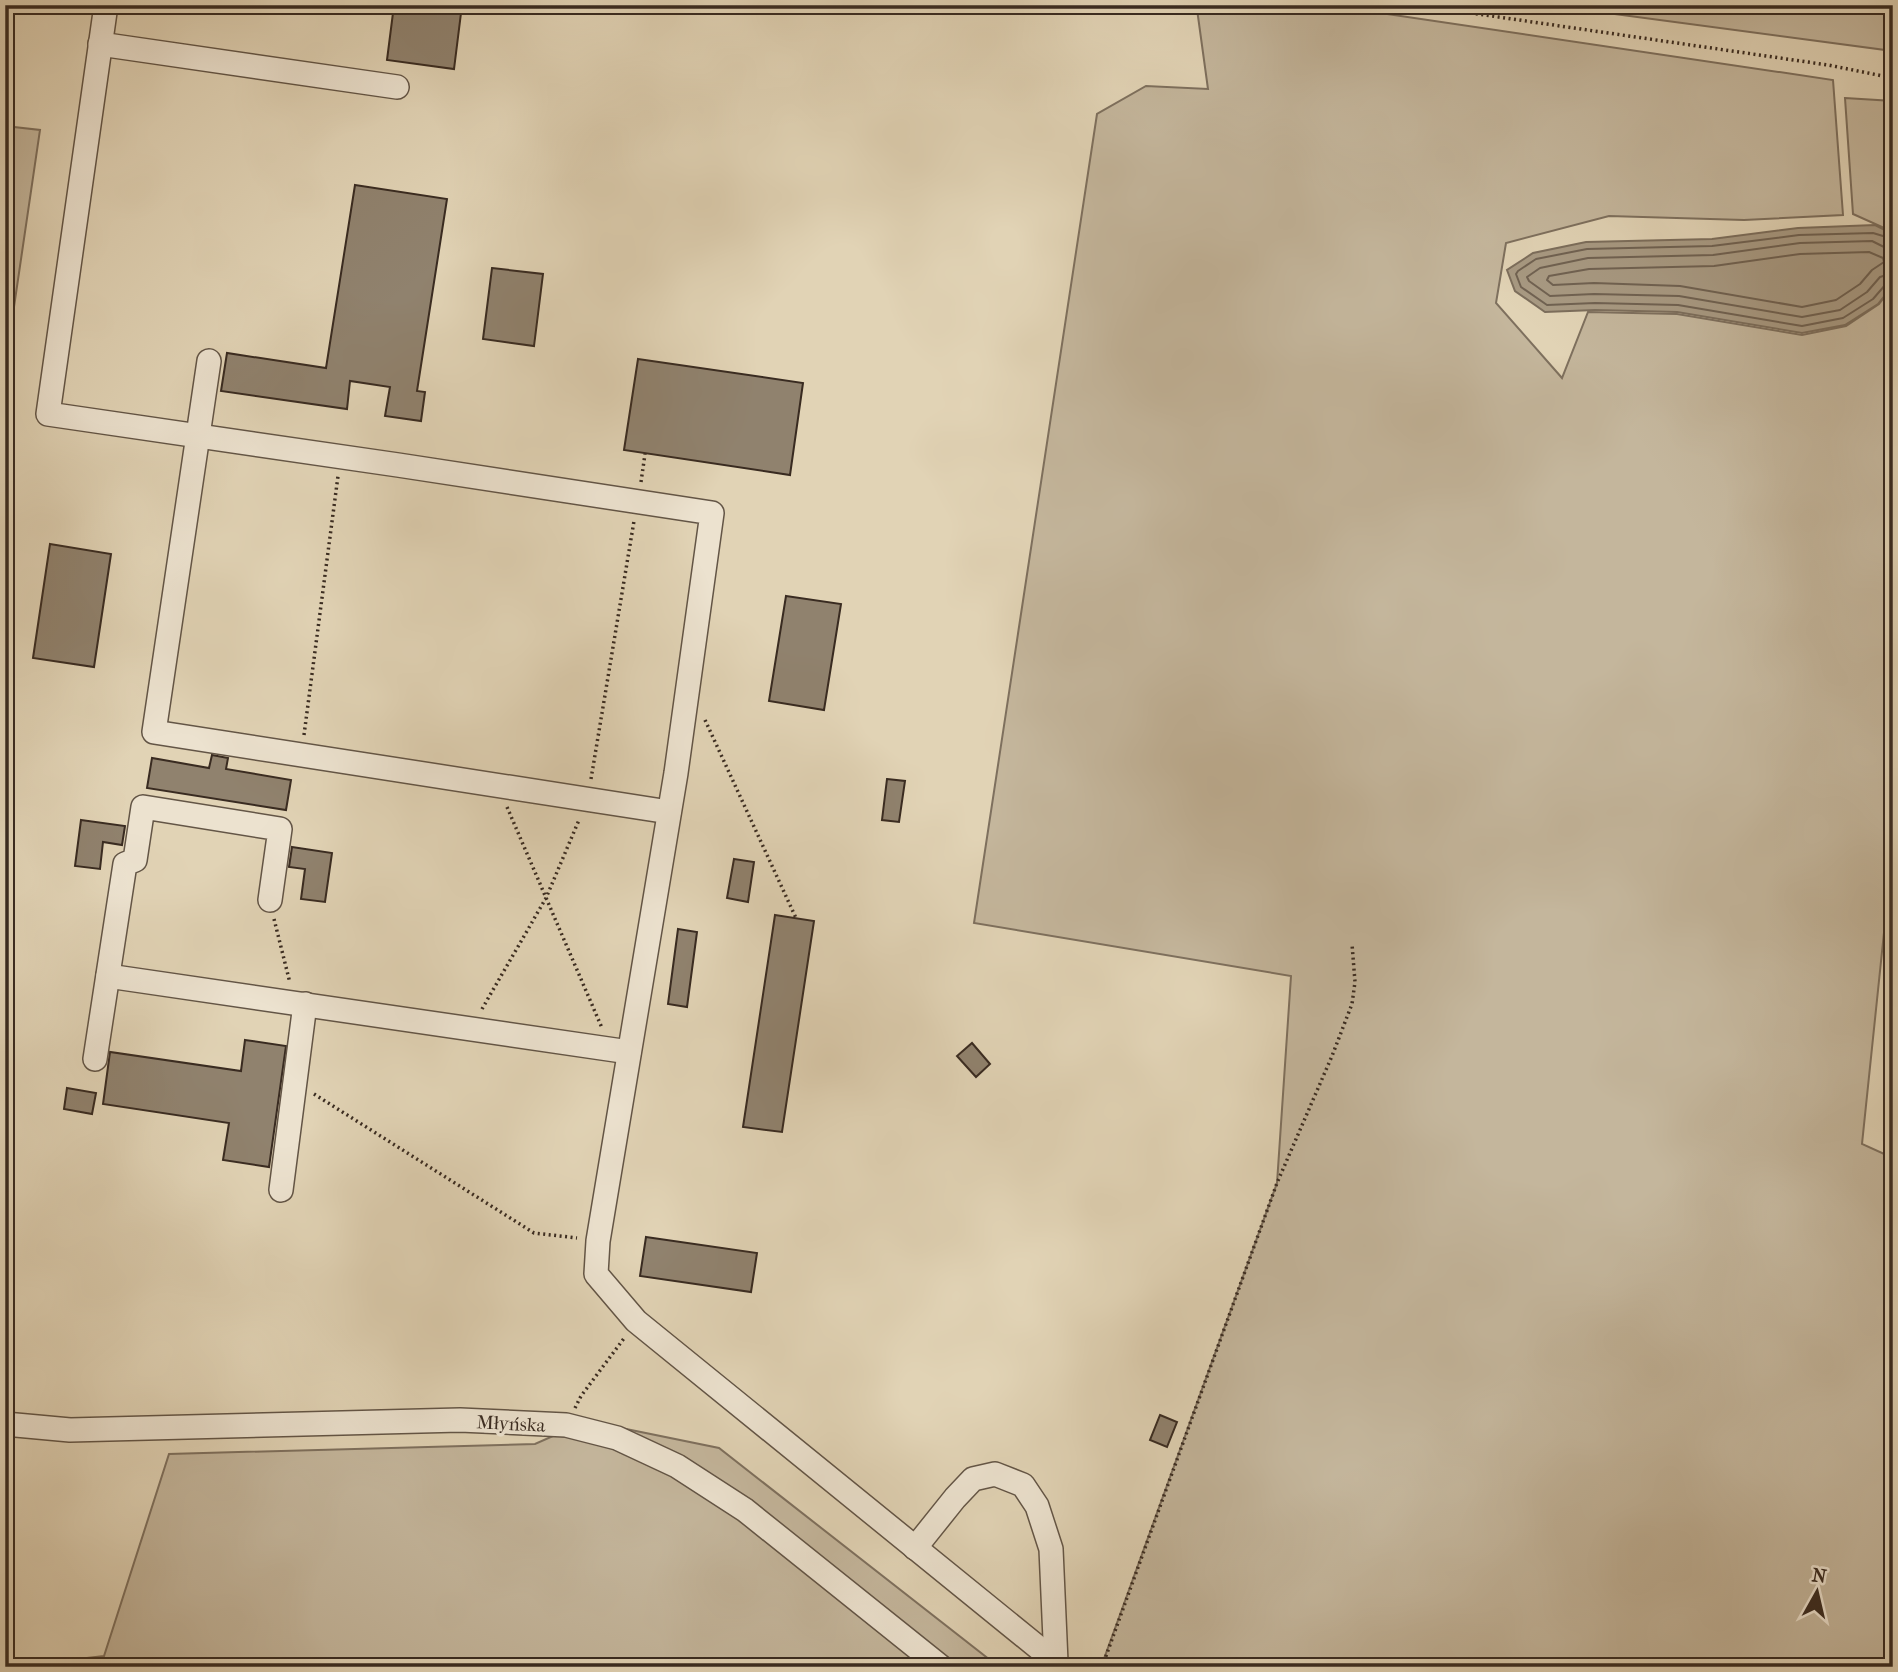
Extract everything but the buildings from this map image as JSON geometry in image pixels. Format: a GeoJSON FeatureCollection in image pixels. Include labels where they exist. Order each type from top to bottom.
{"type":"FeatureCollection","features":[{"type":"Feature","properties":{"kind":"street"},"geometry":{"type":"LineString","coordinates":[[106,5],[48,414],[712,513],[669,813],[620,1051],[596,1274],[636,1321],[1056,1665]]}},
{"type":"Feature","properties":{"kind":"street"},"geometry":{"type":"LineString","coordinates":[[100,44],[397,87]]}},
{"type":"Feature","properties":{"kind":"street"},"geometry":{"type":"LineString","coordinates":[[209,361],[155,732],[669,813]]}},
{"type":"Feature","properties":{"kind":"street"},"geometry":{"type":"LineString","coordinates":[[95,1059],[125,864],[135,860],[143,807],[280,829],[270,900]]}},
{"type":"Feature","properties":{"kind":"street"},"geometry":{"type":"LineString","coordinates":[[108,976],[620,1051]]}},
{"type":"Feature","properties":{"kind":"street"},"geometry":{"type":"LineString","coordinates":[[281,1190],[295,1082],[300,1004]]}},
{"type":"Feature","properties":{"kind":"street","name":"Młyńska"},"geometry":{"type":"LineString","coordinates":[[5,1424],[70,1430],[460,1420],[566,1425],[618,1438],[677,1466],[745,1510],[941,1667]]}},
{"type":"Feature","properties":{"kind":"street"},"geometry":{"type":"LineString","coordinates":[[915,1548],[973,1479],[995,1474],[1023,1485],[1037,1506],[1051,1549],[1056,1665]]}},
{"type":"Feature","properties":{"kind":"path"},"geometry":{"type":"LineString","coordinates":[[1416,5],[1814,63],[1893,78]]}},
{"type":"Feature","properties":{"kind":"path"},"geometry":{"type":"LineString","coordinates":[[471,1029],[546,898],[587,800],[645,454]]}},
{"type":"Feature","properties":{"kind":"path"},"geometry":{"type":"LineString","coordinates":[[301,755],[340,456]]}},
{"type":"Feature","properties":{"kind":"path"},"geometry":{"type":"LineString","coordinates":[[705,720],[796,918]]}},
{"type":"Feature","properties":{"kind":"path"},"geometry":{"type":"LineString","coordinates":[[498,785],[546,898],[620,1051]]}},
{"type":"Feature","properties":{"kind":"path"},"geometry":{"type":"LineString","coordinates":[[270,900],[300,1004]]}},
{"type":"Feature","properties":{"kind":"path"},"geometry":{"type":"LineString","coordinates":[[1102,1667],[1277,1183],[1352,1004],[1355,982],[1352,944]]}},
{"type":"Feature","properties":{"kind":"path"},"geometry":{"type":"LineString","coordinates":[[295,1082],[534,1233],[598,1241]]}},
{"type":"Feature","properties":{"kind":"path"},"geometry":{"type":"LineString","coordinates":[[566,1425],[581,1396],[636,1321]]}},
{"type":"Feature","properties":{"kind":"shaded area"},"geometry":{"type":"Polygon","coordinates":[[[1228,5],[1333,6],[1833,80],[1843,215],[1744,220],[1609,216],[1506,243],[1496,303],[1562,378],[1588,312],[1677,314],[1802,335],[1846,326],[1879,304],[1893,286],[1893,846],[1862,1144],[1893,1158],[1893,1667],[1101,1667],[1277,1183],[1291,976],[974,923],[1097,114],[1146,86],[1208,89],[1197,9],[1228,5]]]}},
{"type":"Feature","properties":{"kind":"shaded area"},"geometry":{"type":"Polygon","coordinates":[[[1547,5],[1893,5],[1893,51],[1547,5]]]}},
{"type":"Feature","properties":{"kind":"shaded area"},"geometry":{"type":"Polygon","coordinates":[[[1845,98],[1893,101],[1893,232],[1853,214],[1845,98]]]}},
{"type":"Feature","properties":{"kind":"shaded area"},"geometry":{"type":"Polygon","coordinates":[[[5,126],[40,130],[5,368],[5,126]]]}},
{"type":"Feature","properties":{"kind":"shaded area"},"geometry":{"type":"Polygon","coordinates":[[[587,1421],[719,1448],[999,1667],[9,1667],[104,1656],[169,1454],[535,1444],[587,1421]]]}},
{"type":"Feature","properties":{"kind":"water"},"geometry":{"type":"Polygon","coordinates":[[[1875,225],[1893,234],[1893,285],[1878,304],[1845,325],[1802,333],[1677,312],[1545,312],[1515,291],[1507,270],[1533,253],[1586,242],[1712,239],[1798,228],[1875,225]]]}}]}
